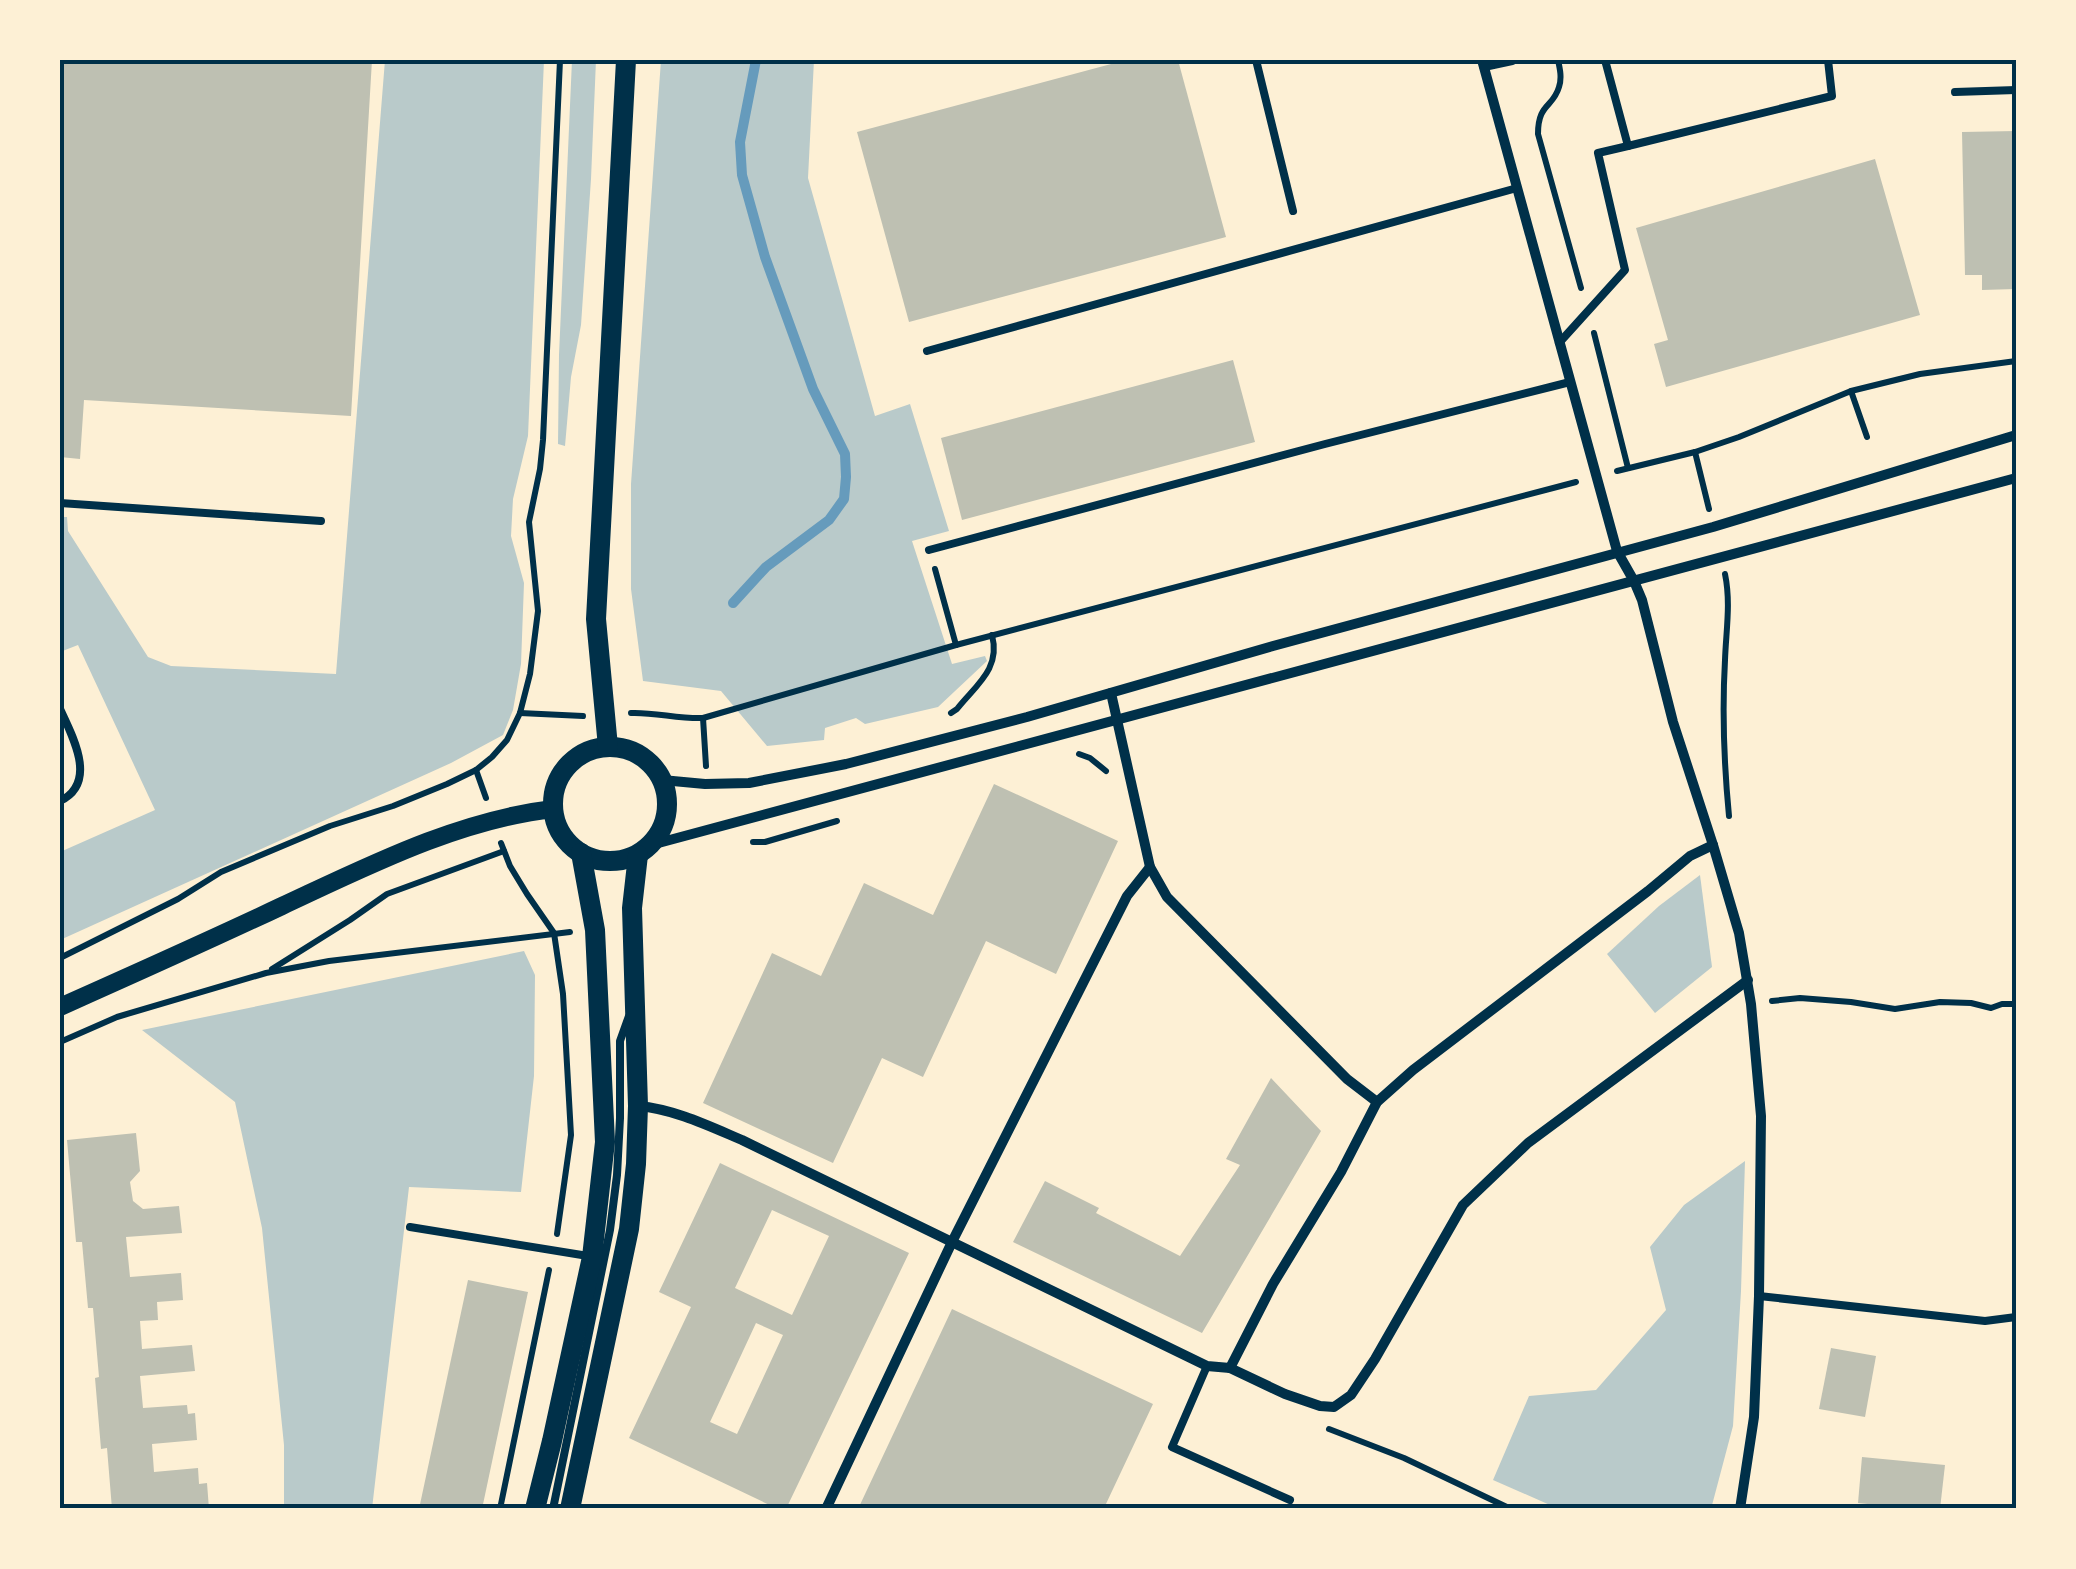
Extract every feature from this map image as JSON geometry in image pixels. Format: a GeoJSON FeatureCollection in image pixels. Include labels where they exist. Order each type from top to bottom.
{"type":"FeatureCollection","features":[{"type":"Feature","properties":{"kind":"main road"},"geometry":{"type":"LineString","coordinates":[[608,748],[596,619],[626,60]]}},
{"type":"Feature","properties":{"kind":"main road"},"geometry":{"type":"LineString","coordinates":[[534,1509],[606,1259],[629,1229],[638,1106],[632,908],[644,850],[664,825],[666,814],[662,780],[649,762],[630,751],[608,748],[586,753],[567,766],[556,786],[553,809],[562,834],[581,853],[609,862],[644,850]]}},
{"type":"Feature","properties":{"kind":"main road"},"geometry":{"type":"LineString","coordinates":[[570,1509],[606,1259],[595,930],[581,853]]}},
{"type":"Feature","properties":{"kind":"street"},"geometry":{"type":"LineString","coordinates":[[1512,60],[1483,63],[1617,552],[1642,600],[1748,980],[1761,1116],[1759,1296],[1754,1416],[1740,1509]]}},
{"type":"Feature","properties":{"kind":"street"},"geometry":{"type":"LineString","coordinates":[[662,780],[748,783],[846,764],[1713,527],[2016,435]]}},
{"type":"Feature","properties":{"kind":"street"},"geometry":{"type":"LineString","coordinates":[[644,850],[2016,478]]}},
{"type":"Feature","properties":{"kind":"street"},"geometry":{"type":"LineString","coordinates":[[1111,693],[1150,867],[1167,897],[1346,1079],[1377,1102]]}},
{"type":"Feature","properties":{"kind":"street"},"geometry":{"type":"LineString","coordinates":[[60,1007],[450,833],[493,819],[553,809]]}},
{"type":"Feature","properties":{"kind":"street"},"geometry":{"type":"LineString","coordinates":[[1230,1368],[1377,1102],[1412,1070],[1690,856],[1713,845]]}},
{"type":"Feature","properties":{"kind":"street"},"geometry":{"type":"LineString","coordinates":[[826,1509],[952,1242],[1127,896],[1150,867]]}},
{"type":"Feature","properties":{"kind":"street"},"geometry":{"type":"LineString","coordinates":[[638,1106],[694,1120],[742,1140],[1207,1366],[1230,1368],[1285,1394],[1334,1407],[1351,1395],[1375,1359],[1463,1205],[1528,1143],[1748,980]]}},
{"type":"Feature","properties":{"kind":"lane"},"geometry":{"type":"LineString","coordinates":[[1256,60],[1293,211]]}},
{"type":"Feature","properties":{"kind":"lane"},"geometry":{"type":"LineString","coordinates":[[1605,60],[1628,146]]}},
{"type":"Feature","properties":{"kind":"lane"},"geometry":{"type":"LineString","coordinates":[[1559,342],[1624,270],[1598,152],[1832,96],[1828,60]]}},
{"type":"Feature","properties":{"kind":"lane"},"geometry":{"type":"LineString","coordinates":[[1955,92],[2016,90]]}},
{"type":"Feature","properties":{"kind":"lane"},"geometry":{"type":"LineString","coordinates":[[927,351],[1517,188]]}},
{"type":"Feature","properties":{"kind":"lane"},"geometry":{"type":"LineString","coordinates":[[929,550],[1570,382]]}},
{"type":"Feature","properties":{"kind":"lane"},"geometry":{"type":"LineString","coordinates":[[60,503],[321,521]]}},
{"type":"Feature","properties":{"kind":"lane"},"geometry":{"type":"LineString","coordinates":[[60,709],[80,759],[80,772],[77,786],[68,798],[60,801]]}},
{"type":"Feature","properties":{"kind":"lane"},"geometry":{"type":"LineString","coordinates":[[554,1509],[606,1259],[618,1175],[620,1040],[634,1001]]}},
{"type":"Feature","properties":{"kind":"lane"},"geometry":{"type":"LineString","coordinates":[[410,1227],[606,1259]]}},
{"type":"Feature","properties":{"kind":"lane"},"geometry":{"type":"LineString","coordinates":[[1759,1296],[1985,1321],[2016,1317]]}},
{"type":"Feature","properties":{"kind":"lane"},"geometry":{"type":"LineString","coordinates":[[1207,1366],[1172,1446],[1290,1500]]}},
{"type":"Feature","properties":{"kind":"path"},"geometry":{"type":"LineString","coordinates":[[60,958],[178,899],[221,872],[476,770],[507,740],[520,713],[530,674],[538,611],[528,522],[543,440],[560,60]]}},
{"type":"Feature","properties":{"kind":"path"},"geometry":{"type":"LineString","coordinates":[[1558,60],[1560,84],[1542,110],[1538,134],[1628,468]]}},
{"type":"Feature","properties":{"kind":"path"},"geometry":{"type":"LineString","coordinates":[[520,713],[564,716],[648,712],[682,719],[703,718],[956,645],[1695,452],[1851,390],[1920,374],[2016,360]]}},
{"type":"Feature","properties":{"kind":"path"},"geometry":{"type":"LineString","coordinates":[[1851,390],[1867,437]]}},
{"type":"Feature","properties":{"kind":"path"},"geometry":{"type":"LineString","coordinates":[[1695,452],[1713,527]]}},
{"type":"Feature","properties":{"kind":"path"},"geometry":{"type":"LineString","coordinates":[[929,550],[956,645]]}},
{"type":"Feature","properties":{"kind":"path"},"geometry":{"type":"LineString","coordinates":[[1721,558],[1729,592],[1724,755],[1730,834]]}},
{"type":"Feature","properties":{"kind":"path"},"geometry":{"type":"LineString","coordinates":[[950,713],[958,709],[992,667],[996,648],[992,636]]}},
{"type":"Feature","properties":{"kind":"path"},"geometry":{"type":"LineString","coordinates":[[703,718],[705,784]]}},
{"type":"Feature","properties":{"kind":"path"},"geometry":{"type":"LineString","coordinates":[[1068,751],[1090,758],[1109,776],[1129,772]]}},
{"type":"Feature","properties":{"kind":"path"},"geometry":{"type":"LineString","coordinates":[[476,770],[504,852],[554,934],[563,994],[571,1135],[554,1249],[500,1509]]}},
{"type":"Feature","properties":{"kind":"path"},"geometry":{"type":"LineString","coordinates":[[266,972],[386,894],[472,857],[504,852]]}},
{"type":"Feature","properties":{"kind":"path"},"geometry":{"type":"LineString","coordinates":[[60,1042],[118,1017],[266,972],[554,934]]}},
{"type":"Feature","properties":{"kind":"path"},"geometry":{"type":"LineString","coordinates":[[1751,1004],[1800,998],[1895,1009],[1940,1002],[1971,1002],[1990,1008],[2016,1004]]}},
{"type":"Feature","properties":{"kind":"path"},"geometry":{"type":"LineString","coordinates":[[1308,1402],[1305,1420],[1404,1458],[1511,1509]]}},
{"type":"Feature","properties":{"kind":"shaded area"},"geometry":{"type":"Polygon","coordinates":[[[385,60],[544,60],[528,436],[513,499],[511,536],[524,583],[521,664],[513,710],[503,735],[451,763],[60,940],[60,852],[155,810],[78,645],[60,652],[60,517],[67,517],[68,531],[148,657],[171,666],[336,674],[385,60]]]}},
{"type":"Feature","properties":{"kind":"shaded area"},"geometry":{"type":"Polygon","coordinates":[[[572,60],[596,60],[581,325],[571,377],[565,446],[558,444],[559,355],[572,60]]]}},
{"type":"Feature","properties":{"kind":"shaded area"},"geometry":{"type":"Polygon","coordinates":[[[661,60],[814,60],[808,178],[875,416],[910,404],[949,531],[912,541],[952,664],[985,656],[987,661],[938,707],[865,724],[856,718],[825,728],[824,740],[767,746],[721,691],[643,681],[631,589],[631,484],[661,60]]]}},
{"type":"Feature","properties":{"kind":"shaded area"},"geometry":{"type":"Polygon","coordinates":[[[1700,875],[1712,967],[1655,1013],[1607,954],[1700,875]]]}},
{"type":"Feature","properties":{"kind":"shaded area"},"geometry":{"type":"Polygon","coordinates":[[[524,951],[535,975],[534,1076],[521,1192],[409,1187],[372,1509],[284,1509],[284,1445],[262,1228],[235,1102],[142,1030],[524,951]]]}},
{"type":"Feature","properties":{"kind":"shaded area"},"geometry":{"type":"Polygon","coordinates":[[[1745,1161],[1733,1426],[1711,1509],[1559,1509],[1493,1480],[1529,1396],[1596,1390],[1666,1310],[1650,1247],[1684,1205],[1745,1161]]]}},
{"type":"Feature","properties":{"kind":"building"},"geometry":{"type":"Polygon","coordinates":[[[60,60],[372,60],[351,416],[84,400],[80,459],[60,457],[60,60]]]}},
{"type":"Feature","properties":{"kind":"building"},"geometry":{"type":"Polygon","coordinates":[[[1126,60],[1178,60],[1226,237],[909,322],[857,132],[1126,60]]]}},
{"type":"Feature","properties":{"kind":"building"},"geometry":{"type":"Polygon","coordinates":[[[2016,131],[2016,289],[1982,290],[1982,275],[1965,275],[1962,132],[2016,131]]]}},
{"type":"Feature","properties":{"kind":"building"},"geometry":{"type":"Polygon","coordinates":[[[1875,159],[1920,315],[1666,387],[1654,344],[1668,340],[1636,228],[1875,159]]]}},
{"type":"Feature","properties":{"kind":"building"},"geometry":{"type":"Polygon","coordinates":[[[1233,360],[1255,442],[962,520],[941,438],[1233,360]]]}},
{"type":"Feature","properties":{"kind":"building"},"geometry":{"type":"Polygon","coordinates":[[[994,784],[1118,841],[1056,974],[986,941],[923,1077],[882,1058],[833,1163],[703,1103],[772,953],[821,976],[864,883],[933,915],[994,784]]]}},
{"type":"Feature","properties":{"kind":"building"},"geometry":{"type":"Polygon","coordinates":[[[1271,1078],[1321,1131],[1202,1333],[1013,1242],[1045,1181],[1099,1208],[1096,1213],[1180,1256],[1240,1165],[1226,1159],[1271,1078]]]}},
{"type":"Feature","properties":{"kind":"building"},"geometry":{"type":"Polygon","coordinates":[[[136,1133],[140,1171],[130,1182],[133,1201],[143,1209],[179,1206],[182,1233],[126,1237],[130,1277],[181,1273],[183,1300],[157,1302],[158,1320],[140,1321],[142,1349],[192,1345],[195,1371],[140,1376],[143,1408],[187,1405],[188,1414],[195,1413],[197,1440],[152,1444],[154,1472],[198,1468],[199,1484],[207,1483],[209,1509],[112,1509],[107,1448],[101,1449],[93,1308],[88,1308],[82,1242],[76,1242],[67,1140],[136,1133]]]}},
{"type":"Feature","properties":{"kind":"building"},"geometry":{"type":"Polygon","coordinates":[[[720,1163],[909,1253],[786,1509],[778,1509],[629,1438],[691,1307],[659,1292],[720,1163]],[[772,1210],[735,1288],[792,1315],[829,1236],[772,1210]],[[756,1323],[710,1422],[737,1434],[783,1335],[756,1323]]]}},
{"type":"Feature","properties":{"kind":"building"},"geometry":{"type":"Polygon","coordinates":[[[468,1280],[528,1292],[482,1509],[419,1509],[468,1280]]]}},
{"type":"Feature","properties":{"kind":"building"},"geometry":{"type":"Polygon","coordinates":[[[952,1309],[1153,1404],[1105,1506],[1112,1509],[858,1509],[952,1309]]]}},
{"type":"Feature","properties":{"kind":"building"},"geometry":{"type":"Polygon","coordinates":[[[1831,1348],[1876,1356],[1865,1417],[1819,1409],[1831,1348]]]}},
{"type":"Feature","properties":{"kind":"building"},"geometry":{"type":"Polygon","coordinates":[[[1862,1457],[1945,1465],[1940,1509],[1858,1503],[1862,1457]]]}},
{"type":"Feature","properties":{"kind":"waterway"},"geometry":{"type":"LineString","coordinates":[[733,603],[766,567],[829,520],[844,499],[846,477],[845,454],[813,389],[765,257],[742,175],[740,142],[756,60]]}}]}
